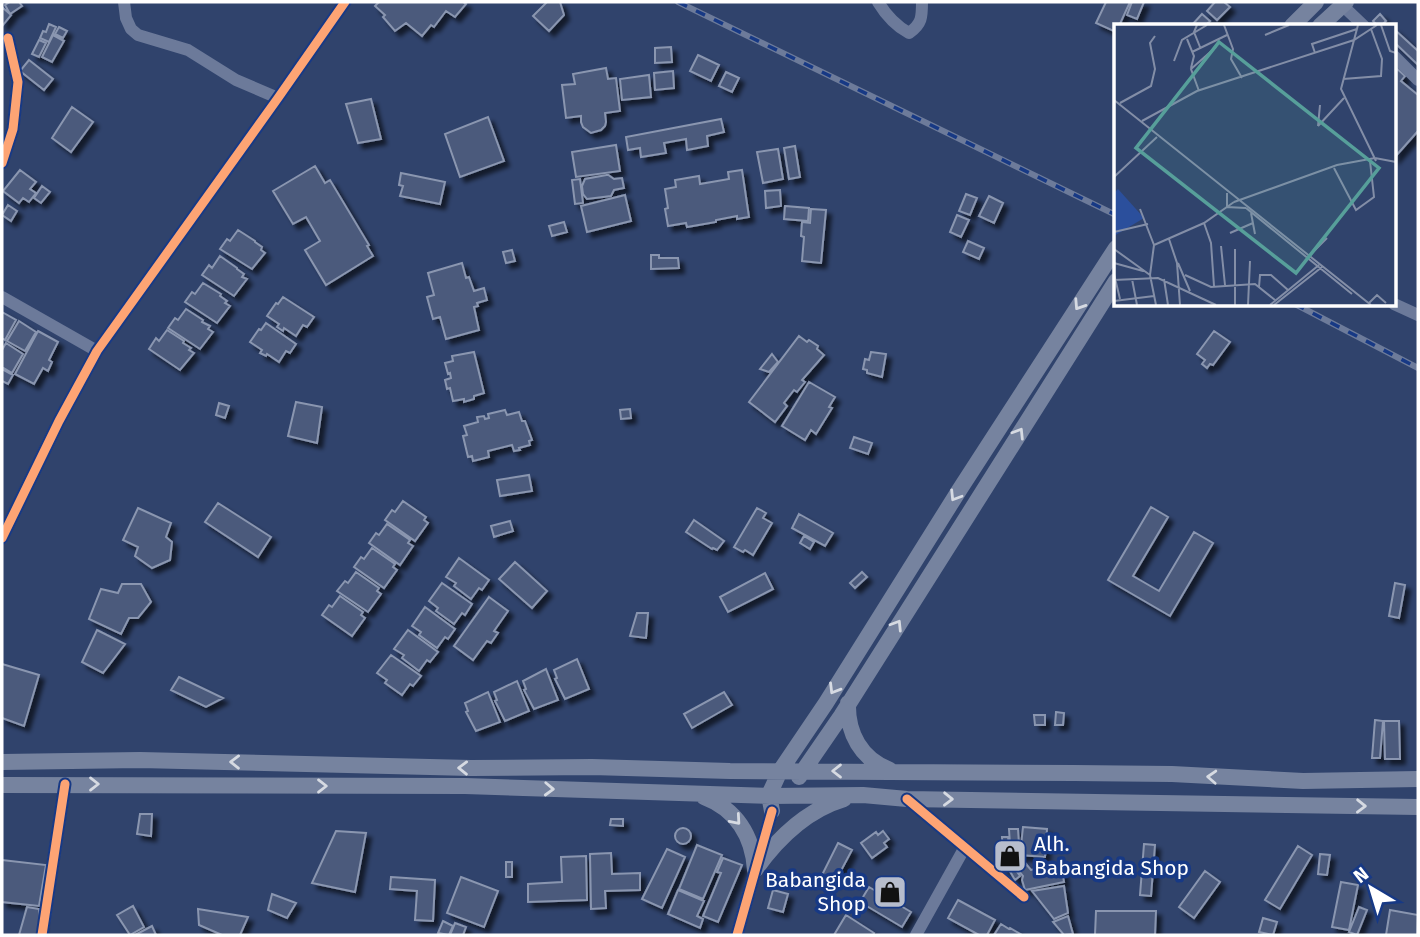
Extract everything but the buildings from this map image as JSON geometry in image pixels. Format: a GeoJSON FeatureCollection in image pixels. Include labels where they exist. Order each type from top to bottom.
{"type":"FeatureCollection","features":[{"type":"Feature","properties":{"kind":"main road"},"geometry":{"type":"LineString","coordinates":[[1294,24],[1316,2]]}},
{"type":"Feature","properties":{"kind":"main road"},"geometry":{"type":"LineString","coordinates":[[1322,24],[1344,3]]}},
{"type":"Feature","properties":{"kind":"main road"},"geometry":{"type":"LineString","coordinates":[[771,803],[780,771],[1114,250]]}},
{"type":"Feature","properties":{"kind":"main road"},"geometry":{"type":"LineString","coordinates":[[787,795],[841,716],[1114,283]]}},
{"type":"Feature","properties":{"kind":"main road"},"geometry":{"type":"LineString","coordinates":[[848,704],[848,723],[860,749],[876,763],[896,771]]}},
{"type":"Feature","properties":{"kind":"main road"},"geometry":{"type":"LineString","coordinates":[[2,762],[140,760],[471,768],[1172,774],[1303,781],[1418,779]]}},
{"type":"Feature","properties":{"kind":"main road"},"geometry":{"type":"LineString","coordinates":[[2,785],[465,786],[689,793],[771,803],[787,795],[863,795],[907,799],[1418,807]]}},
{"type":"Feature","properties":{"kind":"main road"},"geometry":{"type":"LineString","coordinates":[[689,793],[722,806],[738,821],[749,839],[755,870]]}},
{"type":"Feature","properties":{"kind":"main road"},"geometry":{"type":"LineString","coordinates":[[755,870],[776,843],[800,822],[838,801],[863,795]]}},
{"type":"Feature","properties":{"kind":"street"},"geometry":{"type":"LineString","coordinates":[[124,2],[131,29],[138,35],[188,50],[236,80],[278,98]]}},
{"type":"Feature","properties":{"kind":"street"},"geometry":{"type":"LineString","coordinates":[[2,538],[59,421],[97,351],[345,2]]}},
{"type":"Feature","properties":{"kind":"street"},"geometry":{"type":"LineString","coordinates":[[878,2],[900,29],[909,33],[918,27],[922,2]]}},
{"type":"Feature","properties":{"kind":"street"},"geometry":{"type":"LineString","coordinates":[[1344,3],[1362,24]]}},
{"type":"Feature","properties":{"kind":"street"},"geometry":{"type":"LineString","coordinates":[[2,163],[13,129],[18,82],[9,38]]}},
{"type":"Feature","properties":{"kind":"street"},"geometry":{"type":"LineString","coordinates":[[1396,58],[1418,80]]}},
{"type":"Feature","properties":{"kind":"street"},"geometry":{"type":"LineString","coordinates":[[2,297],[97,351]]}},
{"type":"Feature","properties":{"kind":"street"},"geometry":{"type":"LineString","coordinates":[[1396,305],[1418,315]]}},
{"type":"Feature","properties":{"kind":"street"},"geometry":{"type":"LineString","coordinates":[[42,935],[65,784]]}},
{"type":"Feature","properties":{"kind":"street"},"geometry":{"type":"LineString","coordinates":[[907,799],[1024,897]]}},
{"type":"Feature","properties":{"kind":"street"},"geometry":{"type":"LineString","coordinates":[[737,935],[771,803]]}},
{"type":"Feature","properties":{"kind":"street"},"geometry":{"type":"LineString","coordinates":[[916,935],[965,847]]}},
{"type":"Feature","properties":{"kind":"railway"},"geometry":{"type":"LineString","coordinates":[[678,2],[1114,214]]}},
{"type":"Feature","properties":{"kind":"railway"},"geometry":{"type":"LineString","coordinates":[[1299,306],[1418,368]]}},
{"type":"Feature","properties":{"kind":"cycle path"},"geometry":{"type":"LineString","coordinates":[[2,538],[59,421],[97,351],[345,2]]}},
{"type":"Feature","properties":{"kind":"cycle path"},"geometry":{"type":"LineString","coordinates":[[2,163],[13,129],[18,82],[8,38]]}},
{"type":"Feature","properties":{"kind":"cycle path"},"geometry":{"type":"LineString","coordinates":[[42,935],[65,784]]}},
{"type":"Feature","properties":{"kind":"cycle path"},"geometry":{"type":"LineString","coordinates":[[907,799],[1024,897]]}},
{"type":"Feature","properties":{"kind":"cycle path"},"geometry":{"type":"LineString","coordinates":[[737,935],[772,811]]}},
{"type":"Feature","properties":{"kind":"place","name":"Alh. Babangida Shop"},"geometry":{"type":"Point","coordinates":[1010,856]}},
{"type":"Feature","properties":{"kind":"place","name":"Babangida Shop"},"geometry":{"type":"Point","coordinates":[890,892]}}]}
